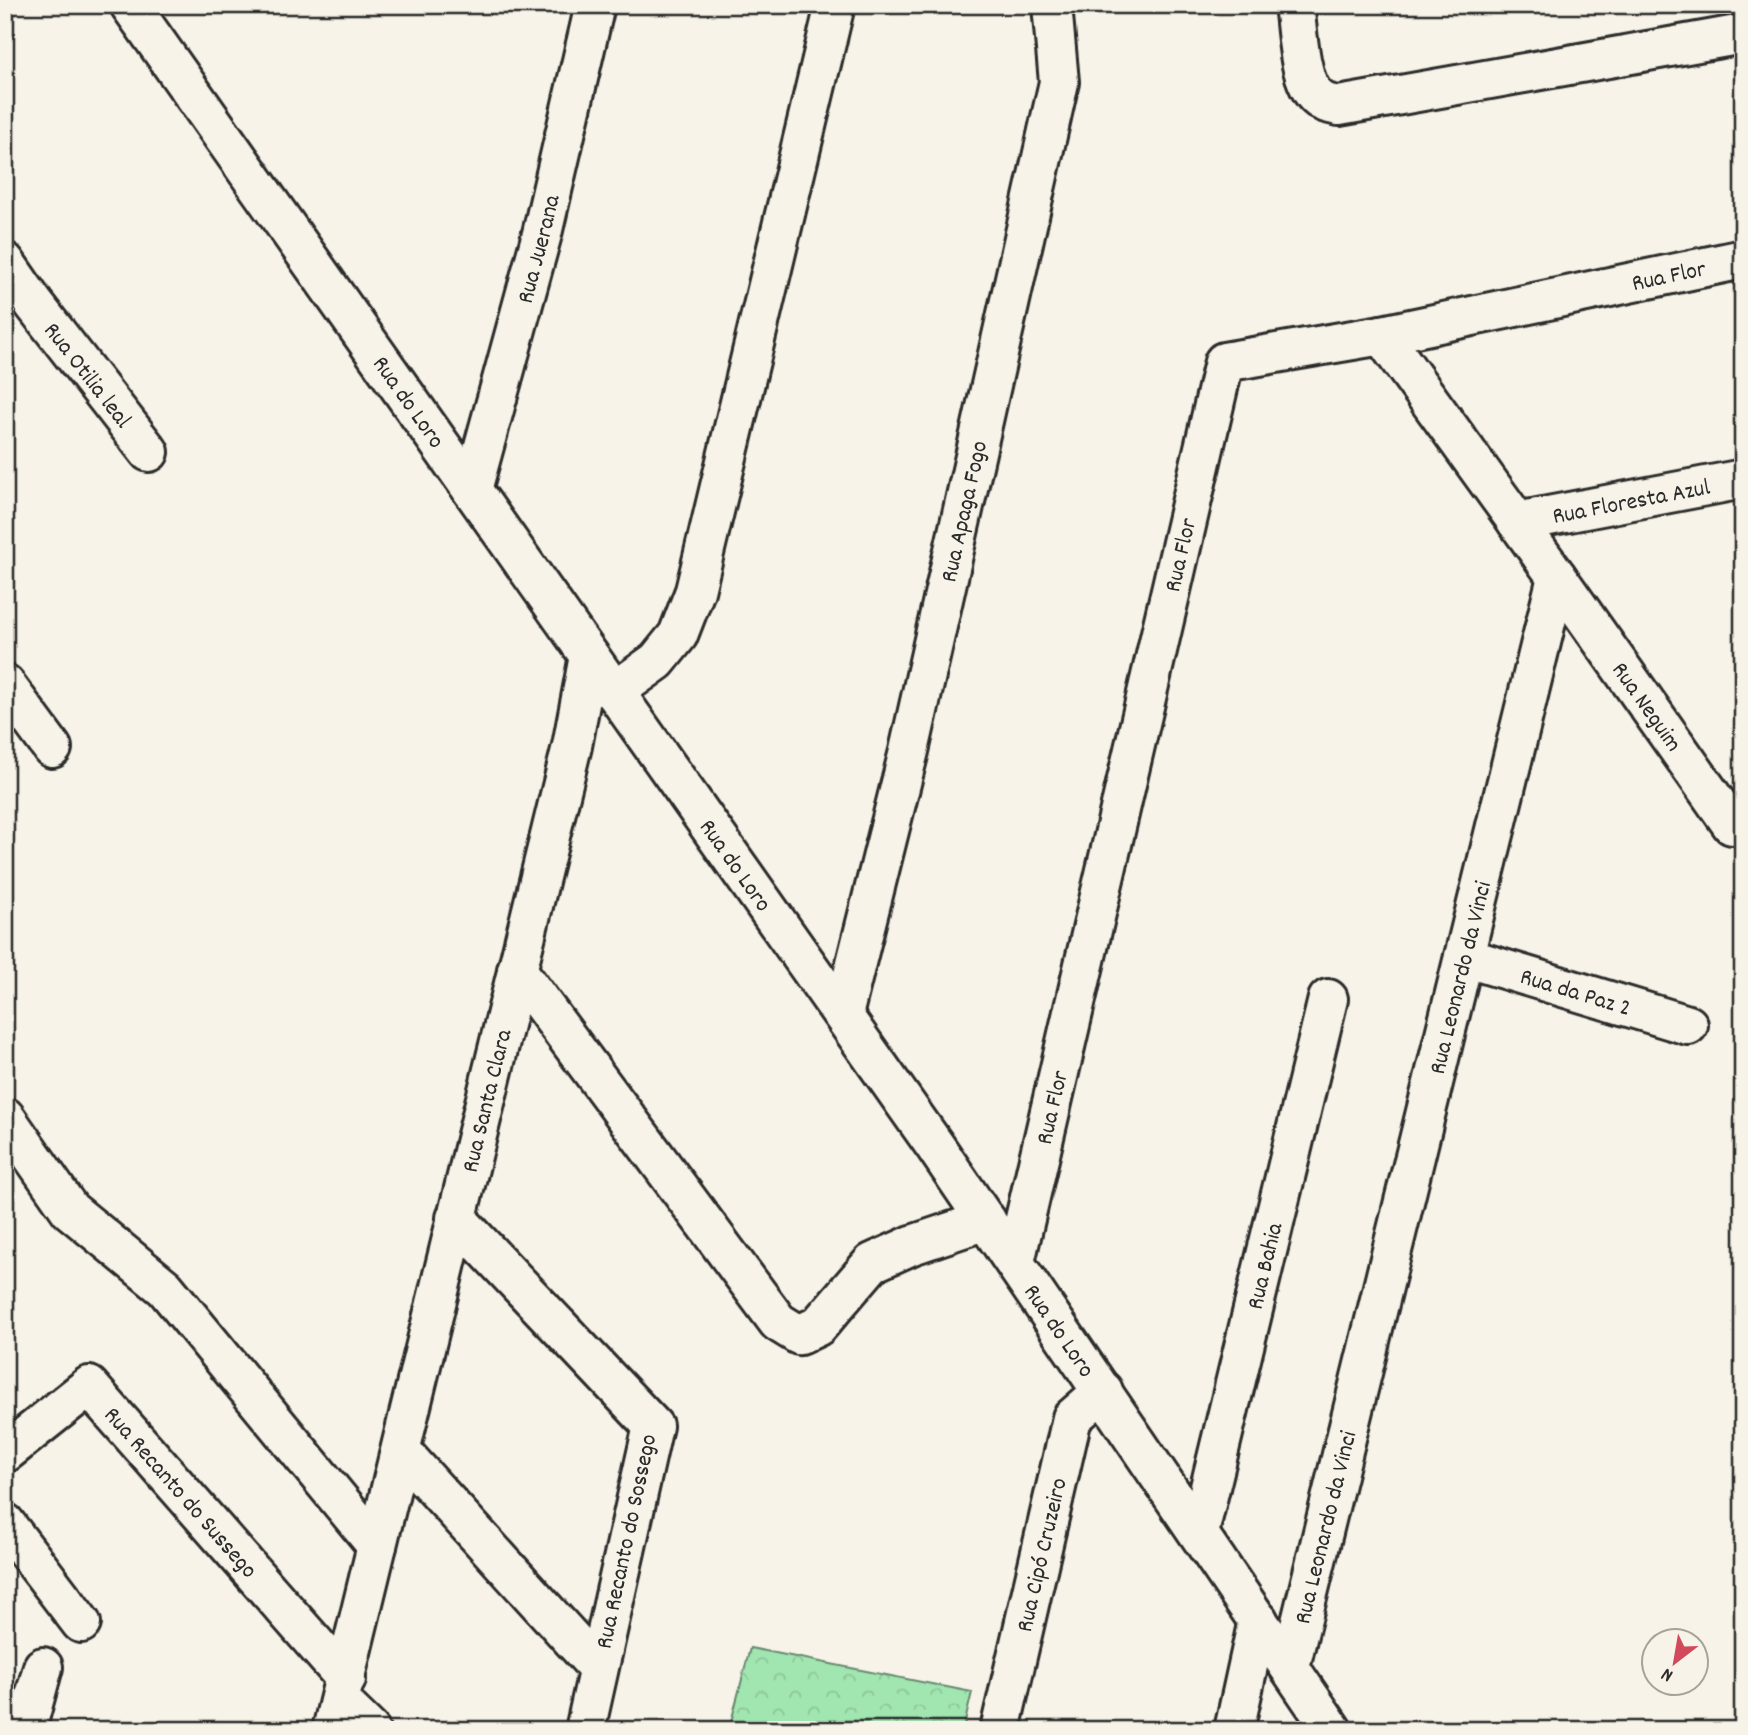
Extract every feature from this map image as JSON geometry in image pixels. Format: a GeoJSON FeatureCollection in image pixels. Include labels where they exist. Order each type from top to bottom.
{"type":"FeatureCollection","features":[{"type":"Feature","properties":{"kind":"street","name":"Rua do Loro"},"geometry":{"type":"LineString","coordinates":[[130,5],[986,1220],[1332,1730]]}},
{"type":"Feature","properties":{"kind":"street","name":"Rua Juerana"},"geometry":{"type":"LineString","coordinates":[[472,490],[542,234],[595,5]]}},
{"type":"Feature","properties":{"kind":"street"},"geometry":{"type":"LineString","coordinates":[[614,692],[657,662],[678,635],[695,591],[835,5]]}},
{"type":"Feature","properties":{"kind":"street","name":"Rua Apaga Fogo"},"geometry":{"type":"LineString","coordinates":[[843,1015],[909,751],[1059,82],[1052,5]]}},
{"type":"Feature","properties":{"kind":"street"},"geometry":{"type":"LineString","coordinates":[[1294,5],[1304,76],[1312,92],[1323,102],[1339,106],[1743,34]]}},
{"type":"Feature","properties":{"kind":"street","name":"Rua Flor"},"geometry":{"type":"LineString","coordinates":[[1015,1262],[1224,362],[1382,334],[1743,258]]}},
{"type":"Feature","properties":{"kind":"street","name":"Rua Otilia leal"},"geometry":{"type":"LineString","coordinates":[[5,262],[34,304],[149,452]]}},
{"type":"Feature","properties":{"kind":"street"},"geometry":{"type":"LineString","coordinates":[[1382,334],[1557,577]]}},
{"type":"Feature","properties":{"kind":"street","name":"Rua Floresta Azul"},"geometry":{"type":"LineString","coordinates":[[1517,522],[1743,479]]}},
{"type":"Feature","properties":{"kind":"street","name":"Rua Neguim"},"geometry":{"type":"LineString","coordinates":[[1557,577],[1732,825],[1743,824]]}},
{"type":"Feature","properties":{"kind":"street","name":"Rua Leonardo da Vinci"},"geometry":{"type":"LineString","coordinates":[[1290,1667],[1557,577]]}},
{"type":"Feature","properties":{"kind":"street","name":"Rua Santa Clara"},"geometry":{"type":"LineString","coordinates":[[340,1704],[376,1546],[572,746],[589,656]]}},
{"type":"Feature","properties":{"kind":"street"},"geometry":{"type":"LineString","coordinates":[[5,684],[52,748]]}},
{"type":"Feature","properties":{"kind":"street","name":"Rua da Paz 2"},"geometry":{"type":"LineString","coordinates":[[1464,957],[1688,1024]]}},
{"type":"Feature","properties":{"kind":"street"},"geometry":{"type":"LineString","coordinates":[[517,970],[778,1322],[799,1335],[818,1325],[872,1263],[912,1245],[986,1220]]}},
{"type":"Feature","properties":{"kind":"street","name":"Rua Bahia"},"geometry":{"type":"LineString","coordinates":[[1199,1533],[1328,999]]}},
{"type":"Feature","properties":{"kind":"street"},"geometry":{"type":"LineString","coordinates":[[5,1117],[70,1210],[165,1288],[376,1546]]}},
{"type":"Feature","properties":{"kind":"street","name":"Rua Recanto do Sossego"},"geometry":{"type":"LineString","coordinates":[[456,1218],[653,1426],[585,1730]]}},
{"type":"Feature","properties":{"kind":"street","name":"Rua Recanto do Sussego"},"geometry":{"type":"LineString","coordinates":[[5,1453],[89,1386],[340,1704]]}},
{"type":"Feature","properties":{"kind":"street","name":"Rua Cipó Cruzeiro"},"geometry":{"type":"LineString","coordinates":[[1000,1730],[1072,1418],[1103,1391]]}},
{"type":"Feature","properties":{"kind":"street"},"geometry":{"type":"LineString","coordinates":[[401,1451],[598,1668]]}},
{"type":"Feature","properties":{"kind":"street"},"geometry":{"type":"LineString","coordinates":[[5,1523],[81,1623]]}},
{"type":"Feature","properties":{"kind":"street"},"geometry":{"type":"LineString","coordinates":[[1234,1730],[1258,1620]]}},
{"type":"Feature","properties":{"kind":"street"},"geometry":{"type":"LineString","coordinates":[[26,1730],[43,1667]]}},
{"type":"Feature","properties":{"kind":"street"},"geometry":{"type":"LineString","coordinates":[[340,1704],[370,1730]]}},
{"type":"Feature","properties":{"kind":"green space"},"geometry":{"type":"Polygon","coordinates":[[[750,1648],[972,1692],[963,1730],[729,1730],[750,1648]]]}}]}
